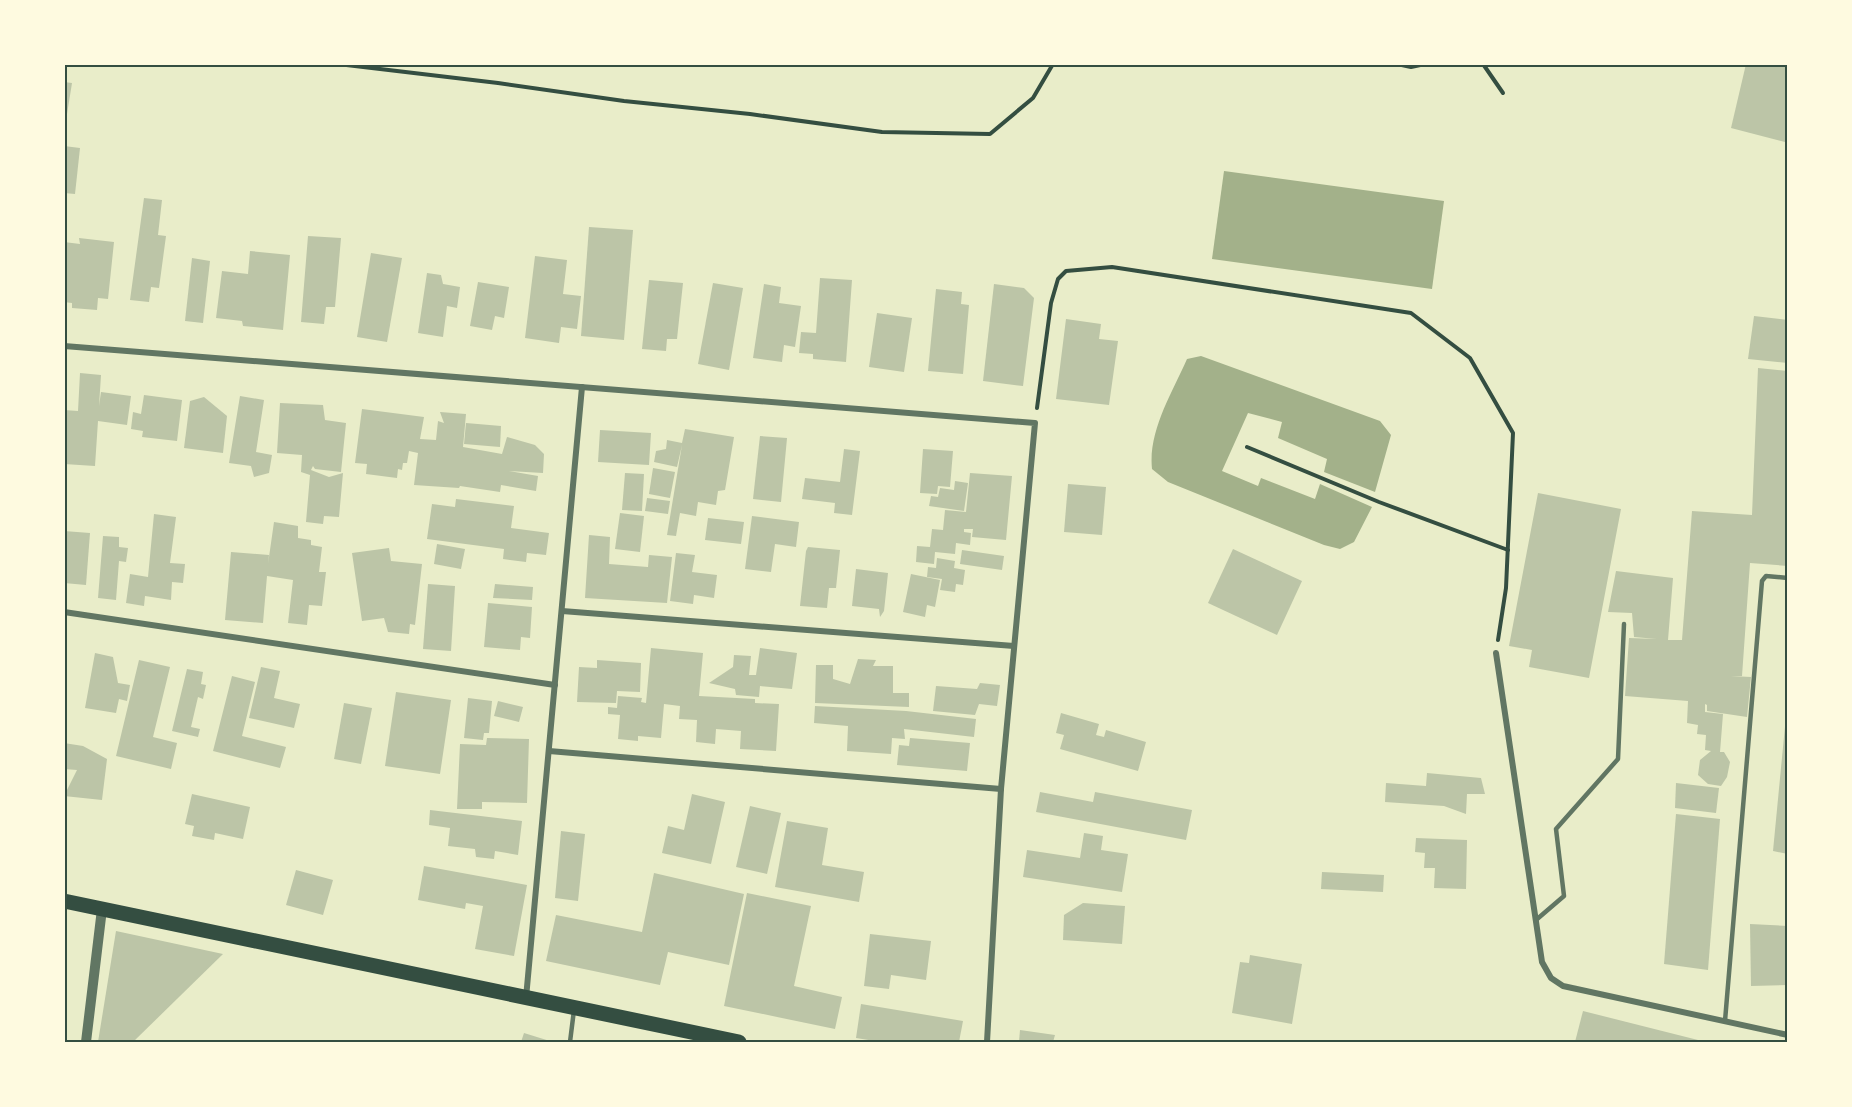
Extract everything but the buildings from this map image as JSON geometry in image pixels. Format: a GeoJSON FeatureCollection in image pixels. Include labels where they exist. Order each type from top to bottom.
{"type":"FeatureCollection","features":[{"type":"Feature","properties":{"kind":"main road"},"geometry":{"type":"LineString","coordinates":[[64,901],[739,1042]]}},
{"type":"Feature","properties":{"kind":"street"},"geometry":{"type":"LineString","coordinates":[[64,346],[1035,423],[1001,789],[987,1042]]}},
{"type":"Feature","properties":{"kind":"street"},"geometry":{"type":"LineString","coordinates":[[526,998],[582,387]]}},
{"type":"Feature","properties":{"kind":"street"},"geometry":{"type":"LineString","coordinates":[[562,611],[1014,646]]}},
{"type":"Feature","properties":{"kind":"street"},"geometry":{"type":"LineString","coordinates":[[64,612],[555,685]]}},
{"type":"Feature","properties":{"kind":"street"},"geometry":{"type":"LineString","coordinates":[[1496,653],[1542,962],[1551,978],[1563,986],[1788,1035]]}},
{"type":"Feature","properties":{"kind":"street"},"geometry":{"type":"LineString","coordinates":[[549,752],[1001,789]]}},
{"type":"Feature","properties":{"kind":"street"},"geometry":{"type":"LineString","coordinates":[[86,1042],[102,909]]}},
{"type":"Feature","properties":{"kind":"lane"},"geometry":{"type":"LineString","coordinates":[[1725,1021],[1762,581],[1766,576],[1788,578]]}},
{"type":"Feature","properties":{"kind":"lane"},"geometry":{"type":"LineString","coordinates":[[1536,920],[1564,896],[1556,829],[1618,759],[1624,624]]}},
{"type":"Feature","properties":{"kind":"lane"},"geometry":{"type":"LineString","coordinates":[[570,1042],[574,1008]]}},
{"type":"Feature","properties":{"kind":"path"},"geometry":{"type":"LineString","coordinates":[[338,64],[882,132],[990,134],[1033,98],[1053,64]]}},
{"type":"Feature","properties":{"kind":"path"},"geometry":{"type":"LineString","coordinates":[[1397,64],[1411,66],[1425,64]]}},
{"type":"Feature","properties":{"kind":"path"},"geometry":{"type":"LineString","coordinates":[[1483,64],[1503,93]]}},
{"type":"Feature","properties":{"kind":"path"},"geometry":{"type":"LineString","coordinates":[[1035,423],[1051,303],[1058,279],[1066,271],[1112,267],[1411,313],[1470,358],[1513,433],[1506,588],[1496,653]]}},
{"type":"Feature","properties":{"kind":"path"},"geometry":{"type":"LineString","coordinates":[[1247,447],[1379,502],[1508,550]]}},
{"type":"Feature","properties":{"kind":"shaded area"},"geometry":{"type":"Polygon","coordinates":[[[1224,171],[1444,201],[1432,289],[1212,259],[1224,171]]]}},
{"type":"Feature","properties":{"kind":"shaded area"},"geometry":{"type":"Polygon","coordinates":[[[1201,356],[1380,421],[1391,435],[1375,492],[1324,472],[1327,459],[1278,438],[1282,422],[1248,413],[1222,471],[1258,486],[1261,478],[1315,499],[1320,484],[1372,507],[1354,542],[1340,549],[1324,545],[1168,482],[1152,469],[1157,426],[1168,399],[1187,359],[1201,356]]]}}]}
